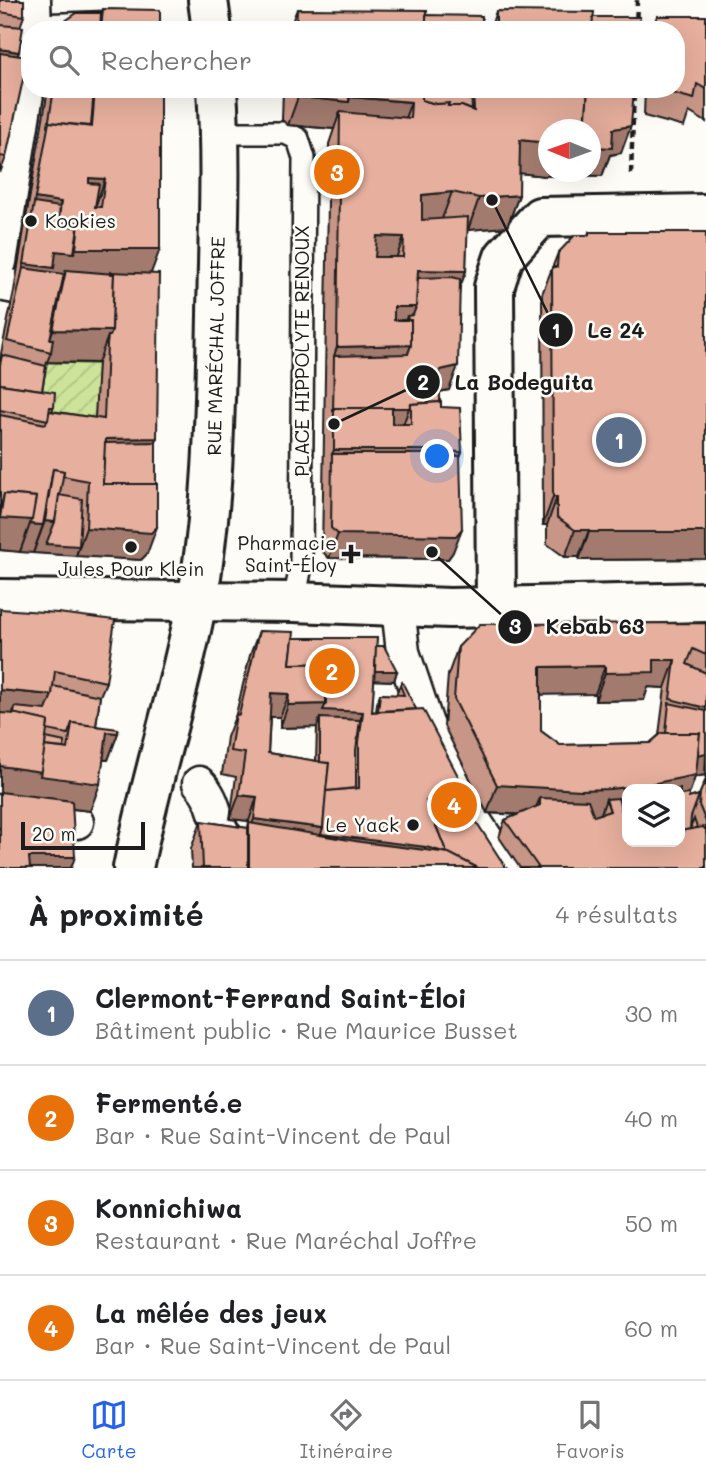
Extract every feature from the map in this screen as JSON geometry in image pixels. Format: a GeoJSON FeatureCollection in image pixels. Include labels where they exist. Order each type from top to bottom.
{"type":"FeatureCollection","features":[{"type":"Feature","properties":{"kind":"street"},"geometry":{"type":"LineString","coordinates":[[34,0],[35,21]]}},
{"type":"Feature","properties":{"kind":"street"},"geometry":{"type":"LineString","coordinates":[[208,0],[211,21]]}},
{"type":"Feature","properties":{"kind":"street"},"geometry":{"type":"LineString","coordinates":[[5,278],[5,201],[25,98]]}},
{"type":"Feature","properties":{"kind":"street","name":"RUE MARÉCHAL JOFFRE"},"geometry":{"type":"LineString","coordinates":[[133,868],[197,601],[210,518],[214,452],[220,133],[217,98]]}},
{"type":"Feature","properties":{"kind":"street"},"geometry":{"type":"LineString","coordinates":[[496,606],[494,287],[505,257],[540,217],[706,214]]}},
{"type":"Feature","properties":{"kind":"street"},"geometry":{"type":"LineString","coordinates":[[0,599],[294,602],[398,607],[706,603]]}},
{"type":"Feature","properties":{"kind":"street"},"geometry":{"type":"LineString","coordinates":[[398,607],[403,652],[427,724],[472,817],[506,868]]}},
{"type":"Feature","properties":{"kind":"street"},"geometry":{"type":"LineString","coordinates":[[199,783],[206,791],[222,834],[232,845],[274,853]]}},
{"type":"Feature","properties":{"kind":"street"},"geometry":{"type":"LineString","coordinates":[[0,811],[77,822]]}},
{"type":"Feature","properties":{"kind":"lane","name":"PLACE HIPPOLYTE RENOUX"},"geometry":{"type":"LineString","coordinates":[[220,133],[286,133],[298,139],[304,158],[301,566],[294,602]]}},
{"type":"Feature","properties":{"kind":"path"},"geometry":{"type":"LineString","coordinates":[[636,0],[636,21]]}},
{"type":"Feature","properties":{"kind":"path"},"geometry":{"type":"LineString","coordinates":[[629,214],[634,98]]}},
{"type":"Feature","properties":{"kind":"green space"},"geometry":{"type":"Polygon","coordinates":[[[45,362],[98,364],[94,447],[34,423],[45,362]]]}},
{"type":"Feature","properties":{"kind":"building"},"geometry":{"type":"Polygon","coordinates":[[[0,0],[24,0],[24,16],[0,12],[0,0]]]}},
{"type":"Feature","properties":{"kind":"building"},"geometry":{"type":"Polygon","coordinates":[[[103,9],[160,10],[160,21],[102,21],[103,9]]]}},
{"type":"Feature","properties":{"kind":"building"},"geometry":{"type":"Polygon","coordinates":[[[297,9],[427,10],[426,21],[296,21],[297,9]]]}},
{"type":"Feature","properties":{"kind":"building"},"geometry":{"type":"Polygon","coordinates":[[[496,11],[594,12],[593,21],[496,21],[496,11]]]}},
{"type":"Feature","properties":{"kind":"building"},"geometry":{"type":"Polygon","coordinates":[[[77,13],[101,13],[101,21],[65,21],[77,13]]]}},
{"type":"Feature","properties":{"kind":"building"},"geometry":{"type":"Polygon","coordinates":[[[426,15],[482,16],[482,21],[426,21],[426,15]]]}},
{"type":"Feature","properties":{"kind":"building"},"geometry":{"type":"Polygon","coordinates":[[[657,16],[706,16],[706,89],[697,84],[694,99],[685,97],[685,21],[657,21],[657,16]]]}},
{"type":"Feature","properties":{"kind":"building"},"geometry":{"type":"Polygon","coordinates":[[[593,17],[640,17],[640,21],[593,21],[593,17]]]}},
{"type":"Feature","properties":{"kind":"building"},"geometry":{"type":"Polygon","coordinates":[[[0,25],[21,27],[19,52],[0,49],[0,25]]]}},
{"type":"Feature","properties":{"kind":"building"},"geometry":{"type":"Polygon","coordinates":[[[0,53],[21,56],[21,89],[6,157],[0,156],[0,53]]]}},
{"type":"Feature","properties":{"kind":"building"},"geometry":{"type":"Polygon","coordinates":[[[53,98],[93,98],[91,126],[49,122],[48,126],[53,98]]]}},
{"type":"Feature","properties":{"kind":"building"},"geometry":{"type":"Polygon","coordinates":[[[94,98],[160,98],[160,249],[76,249],[79,223],[59,219],[61,202],[35,198],[49,122],[92,127],[94,98]],[[89,178],[89,183],[99,184],[95,207],[101,207],[105,179],[89,178]]]}},
{"type":"Feature","properties":{"kind":"building"},"geometry":{"type":"Polygon","coordinates":[[[308,98],[349,98],[349,102],[308,98]]]}},
{"type":"Feature","properties":{"kind":"building"},"geometry":{"type":"Polygon","coordinates":[[[362,98],[422,98],[436,104],[449,103],[448,106],[462,106],[474,111],[473,98],[587,98],[586,119],[538,119],[538,142],[520,140],[519,195],[479,198],[452,192],[422,195],[422,220],[468,217],[466,271],[418,270],[416,307],[394,307],[394,320],[411,320],[411,345],[337,347],[340,112],[410,118],[411,102],[362,98]],[[377,236],[375,257],[403,257],[404,237],[377,236]]]}},
{"type":"Feature","properties":{"kind":"building"},"geometry":{"type":"Polygon","coordinates":[[[471,98],[472,110],[462,106],[448,106],[449,103],[436,104],[422,100],[471,98]]]}},
{"type":"Feature","properties":{"kind":"building"},"geometry":{"type":"Polygon","coordinates":[[[587,98],[633,98],[631,126],[613,129],[612,148],[601,147],[601,119],[586,119],[587,98]]]}},
{"type":"Feature","properties":{"kind":"building"},"geometry":{"type":"Polygon","coordinates":[[[34,203],[60,207],[58,223],[78,228],[74,253],[56,251],[54,268],[24,264],[34,203]]]}},
{"type":"Feature","properties":{"kind":"building"},"geometry":{"type":"Polygon","coordinates":[[[589,232],[706,232],[706,532],[589,532],[575,530],[557,517],[557,497],[553,497],[552,267],[557,267],[558,253],[575,235],[589,235],[589,232]]]}},
{"type":"Feature","properties":{"kind":"building"},"geometry":{"type":"Polygon","coordinates":[[[23,268],[64,274],[50,339],[53,339],[51,352],[7,341],[23,268]]]}},
{"type":"Feature","properties":{"kind":"building"},"geometry":{"type":"Polygon","coordinates":[[[66,270],[114,274],[112,331],[53,330],[66,270]]]}},
{"type":"Feature","properties":{"kind":"building"},"geometry":{"type":"Polygon","coordinates":[[[111,272],[159,274],[157,438],[106,439],[103,484],[157,484],[157,527],[151,533],[86,528],[88,481],[63,476],[64,471],[53,469],[43,525],[30,524],[36,497],[4,494],[0,511],[0,415],[46,424],[49,411],[104,419],[107,345],[112,331],[114,274],[111,272]]]}},
{"type":"Feature","properties":{"kind":"building"},"geometry":{"type":"Polygon","coordinates":[[[418,278],[460,279],[458,366],[440,370],[440,402],[411,404],[409,408],[334,408],[333,412],[334,356],[408,354],[411,345],[411,320],[408,320],[407,316],[413,315],[416,307],[418,278]]]}},
{"type":"Feature","properties":{"kind":"building"},"geometry":{"type":"Polygon","coordinates":[[[2,355],[46,366],[42,390],[0,384],[2,355]]]}},
{"type":"Feature","properties":{"kind":"building"},"geometry":{"type":"Polygon","coordinates":[[[0,384],[55,392],[54,407],[50,407],[48,420],[0,410],[0,384]]]}},
{"type":"Feature","properties":{"kind":"building"},"geometry":{"type":"Polygon","coordinates":[[[441,402],[441,407],[460,408],[462,452],[334,450],[334,408],[392,408],[392,424],[411,424],[411,404],[441,402]]]}},
{"type":"Feature","properties":{"kind":"building"},"geometry":{"type":"Polygon","coordinates":[[[156,442],[156,484],[103,484],[105,443],[156,442]]]}},
{"type":"Feature","properties":{"kind":"building"},"geometry":{"type":"Polygon","coordinates":[[[332,454],[460,456],[462,529],[456,536],[338,534],[331,528],[332,454]]]}},
{"type":"Feature","properties":{"kind":"building"},"geometry":{"type":"Polygon","coordinates":[[[53,469],[64,471],[55,522],[45,521],[53,469]]]}},
{"type":"Feature","properties":{"kind":"building"},"geometry":{"type":"Polygon","coordinates":[[[4,494],[36,497],[32,520],[0,518],[4,494]]]}},
{"type":"Feature","properties":{"kind":"building"},"geometry":{"type":"Polygon","coordinates":[[[59,495],[82,499],[79,546],[46,544],[55,522],[59,495]]]}},
{"type":"Feature","properties":{"kind":"building"},"geometry":{"type":"Polygon","coordinates":[[[0,609],[115,620],[106,682],[55,671],[52,695],[0,690],[0,609]]]}},
{"type":"Feature","properties":{"kind":"building"},"geometry":{"type":"Polygon","coordinates":[[[706,623],[706,655],[693,649],[687,664],[706,673],[706,708],[670,699],[675,660],[654,660],[654,672],[605,673],[605,666],[541,667],[541,731],[560,745],[650,743],[662,733],[700,733],[696,775],[651,784],[622,784],[622,788],[610,789],[497,785],[454,699],[458,647],[480,624],[706,623]]]}},
{"type":"Feature","properties":{"kind":"building"},"geometry":{"type":"Polygon","coordinates":[[[259,631],[294,632],[290,664],[326,663],[326,704],[288,705],[289,694],[271,693],[268,753],[329,763],[323,828],[254,819],[257,797],[239,795],[245,753],[230,751],[236,714],[239,715],[259,631]]]}},
{"type":"Feature","properties":{"kind":"building"},"geometry":{"type":"Polygon","coordinates":[[[293,638],[377,638],[372,712],[423,709],[467,793],[460,797],[426,801],[447,853],[426,847],[321,834],[326,791],[359,788],[359,742],[363,712],[323,710],[326,704],[326,663],[290,664],[293,638]]]}},
{"type":"Feature","properties":{"kind":"building"},"geometry":{"type":"Polygon","coordinates":[[[376,646],[384,646],[397,671],[375,671],[376,646]]]}},
{"type":"Feature","properties":{"kind":"building"},"geometry":{"type":"Polygon","coordinates":[[[402,682],[416,709],[378,711],[380,694],[404,695],[400,685],[402,682]]]}},
{"type":"Feature","properties":{"kind":"building"},"geometry":{"type":"Polygon","coordinates":[[[53,686],[100,696],[96,726],[72,723],[68,734],[47,730],[48,721],[14,714],[15,707],[46,710],[53,686]]]}},
{"type":"Feature","properties":{"kind":"building"},"geometry":{"type":"Polygon","coordinates":[[[669,703],[706,711],[706,753],[698,755],[700,733],[666,733],[669,703]]]}},
{"type":"Feature","properties":{"kind":"building"},"geometry":{"type":"Polygon","coordinates":[[[0,713],[48,721],[42,772],[0,766],[0,713]]]}},
{"type":"Feature","properties":{"kind":"building"},"geometry":{"type":"Polygon","coordinates":[[[320,718],[360,720],[356,750],[356,788],[326,791],[329,763],[320,762],[320,718]]]}},
{"type":"Feature","properties":{"kind":"building"},"geometry":{"type":"Polygon","coordinates":[[[72,723],[118,729],[118,733],[107,732],[100,784],[40,776],[45,746],[68,749],[72,723]]]}},
{"type":"Feature","properties":{"kind":"building"},"geometry":{"type":"Polygon","coordinates":[[[46,738],[65,742],[64,748],[45,746],[46,738]]]}},
{"type":"Feature","properties":{"kind":"building"},"geometry":{"type":"Polygon","coordinates":[[[706,781],[706,822],[699,805],[706,781]]]}},
{"type":"Feature","properties":{"kind":"building"},"geometry":{"type":"Polygon","coordinates":[[[0,792],[72,801],[75,857],[29,857],[30,868],[0,868],[0,792]]]}},
{"type":"Feature","properties":{"kind":"building"},"geometry":{"type":"Polygon","coordinates":[[[685,794],[689,794],[689,798],[699,795],[691,817],[690,829],[694,819],[697,828],[685,830],[685,794]]]}},
{"type":"Feature","properties":{"kind":"building"},"geometry":{"type":"Polygon","coordinates":[[[540,798],[588,800],[594,816],[610,811],[606,799],[618,798],[622,811],[622,847],[685,847],[685,830],[703,827],[706,830],[706,868],[539,868],[505,820],[540,805],[540,798]]]}},
{"type":"Feature","properties":{"kind":"building"},"geometry":{"type":"Polygon","coordinates":[[[441,807],[443,822],[470,812],[506,868],[478,868],[447,853],[429,808],[441,807]]]}},
{"type":"Feature","properties":{"kind":"building"},"geometry":{"type":"Polygon","coordinates":[[[201,821],[248,828],[248,868],[203,868],[201,821]]]}},
{"type":"Feature","properties":{"kind":"building"},"geometry":{"type":"Polygon","coordinates":[[[249,823],[361,842],[449,853],[478,868],[249,868],[249,823]]]}},
{"type":"Feature","properties":{"kind":"place","name":"Konnichiwa"},"geometry":{"type":"Point","coordinates":[337,172]}},
{"type":"Feature","properties":{"kind":"place","name":"Le 24"},"geometry":{"type":"Point","coordinates":[492,200]}},
{"type":"Feature","properties":{"kind":"place","name":"Kookies"},"geometry":{"type":"Point","coordinates":[31,221]}},
{"type":"Feature","properties":{"kind":"place","name":"La Bodeguita"},"geometry":{"type":"Point","coordinates":[334,424]}},
{"type":"Feature","properties":{"kind":"place","name":"Clermont-Ferrand Saint-Éloi"},"geometry":{"type":"Point","coordinates":[619,440]}},
{"type":"Feature","properties":{"kind":"place","name":"Jules Pour Klein"},"geometry":{"type":"Point","coordinates":[131,547]}},
{"type":"Feature","properties":{"kind":"place","name":"Kebab 63"},"geometry":{"type":"Point","coordinates":[432,552]}},
{"type":"Feature","properties":{"kind":"place","name":"Pharmacie Saint-Éloy"},"geometry":{"type":"Point","coordinates":[351,554]}},
{"type":"Feature","properties":{"kind":"place","name":"Fermenté.e"},"geometry":{"type":"Point","coordinates":[332,671]}},
{"type":"Feature","properties":{"kind":"place","name":"La mêlée des jeux"},"geometry":{"type":"Point","coordinates":[454,805]}},
{"type":"Feature","properties":{"kind":"place","name":"Le Yack"},"geometry":{"type":"Point","coordinates":[413,825]}}]}
